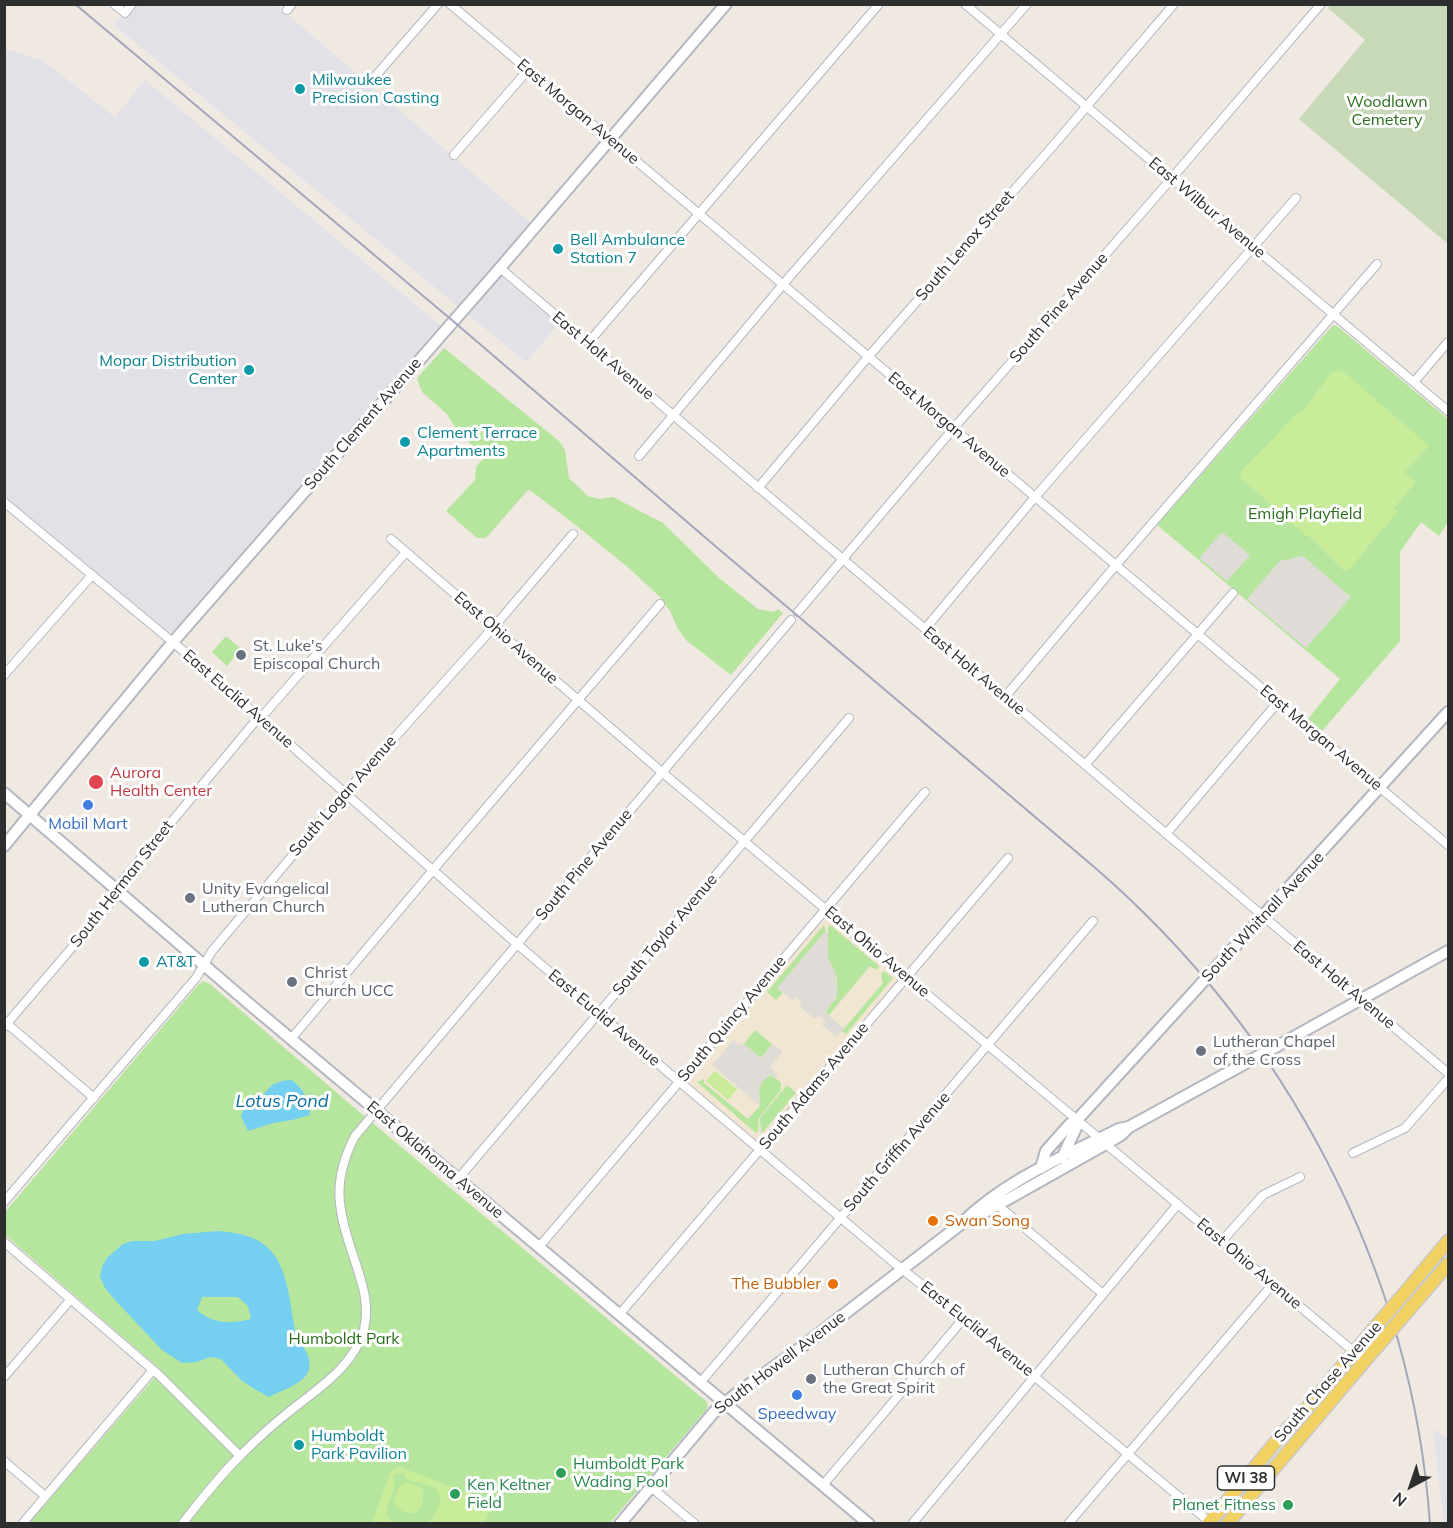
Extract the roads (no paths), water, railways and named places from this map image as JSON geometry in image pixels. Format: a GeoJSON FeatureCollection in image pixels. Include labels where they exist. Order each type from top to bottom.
{"type":"FeatureCollection","features":[{"type":"Feature","properties":{"kind":"main road","name":"South Chase Avenue"},"geometry":{"type":"LineString","coordinates":[[1210,1523],[1283,1433],[1301,1415],[1449,1241]]}},
{"type":"Feature","properties":{"kind":"main road","name":"South Chase Avenue"},"geometry":{"type":"LineString","coordinates":[[1227,1524],[1449,1264]]}},
{"type":"Feature","properties":{"kind":"main road"},"geometry":{"type":"LineString","coordinates":[[1404,1293],[1417,1300]]}},
{"type":"Feature","properties":{"kind":"main road"},"geometry":{"type":"LineString","coordinates":[[1301,1415],[1311,1424]]}},
{"type":"Feature","properties":{"kind":"street"},"geometry":{"type":"LineString","coordinates":[[114,4],[125,13],[132,4]]}},
{"type":"Feature","properties":{"kind":"street"},"geometry":{"type":"LineString","coordinates":[[372,80],[438,4]]}},
{"type":"Feature","properties":{"kind":"street","name":"East Morgan Avenue"},"geometry":{"type":"LineString","coordinates":[[450,4],[1449,846]]}},
{"type":"Feature","properties":{"kind":"street","name":"South Clement Avenue"},"geometry":{"type":"LineString","coordinates":[[4,846],[173,642],[500,268],[726,4]]}},
{"type":"Feature","properties":{"kind":"street"},"geometry":{"type":"LineString","coordinates":[[588,343],[879,4]]}},
{"type":"Feature","properties":{"kind":"street","name":"East Wilbur Avenue"},"geometry":{"type":"LineString","coordinates":[[965,4],[1449,411]]}},
{"type":"Feature","properties":{"kind":"street"},"geometry":{"type":"LineString","coordinates":[[639,456],[782,285],[1027,4]]}},
{"type":"Feature","properties":{"kind":"street","name":"South Lenox Street"},"geometry":{"type":"LineString","coordinates":[[758,488],[868,357],[1174,4]]}},
{"type":"Feature","properties":{"kind":"street","name":"South Pine Avenue"},"geometry":{"type":"LineString","coordinates":[[798,612],[953,429],[1321,5]]}},
{"type":"Feature","properties":{"kind":"street"},"geometry":{"type":"LineString","coordinates":[[454,155],[528,70]]}},
{"type":"Feature","properties":{"kind":"street"},"geometry":{"type":"LineString","coordinates":[[925,629],[1035,497],[1296,198]]}},
{"type":"Feature","properties":{"kind":"street"},"geometry":{"type":"LineString","coordinates":[[1005,697],[1377,264]]}},
{"type":"Feature","properties":{"kind":"street","name":"East Holt Avenue"},"geometry":{"type":"LineString","coordinates":[[500,268],[1449,1073]]}},
{"type":"Feature","properties":{"kind":"street"},"geometry":{"type":"LineString","coordinates":[[1414,382],[1449,342]]}},
{"type":"Feature","properties":{"kind":"street","name":"East Euclid Avenue"},"geometry":{"type":"LineString","coordinates":[[5,504],[173,642],[517,944],[1210,1523]]}},
{"type":"Feature","properties":{"kind":"street","name":"South Logan Avenue"},"geometry":{"type":"LineString","coordinates":[[4,1202],[196,978],[212,951],[345,793],[494,627],[573,534]]}},
{"type":"Feature","properties":{"kind":"street","name":"East Ohio Avenue"},"geometry":{"type":"LineString","coordinates":[[391,539],[662,772],[1365,1361]]}},
{"type":"Feature","properties":{"kind":"street","name":"South Herman Street"},"geometry":{"type":"LineString","coordinates":[[5,1024],[111,902],[124,878],[259,718],[406,552]]}},
{"type":"Feature","properties":{"kind":"street"},"geometry":{"type":"LineString","coordinates":[[4,675],[92,575]]}},
{"type":"Feature","properties":{"kind":"street"},"geometry":{"type":"LineString","coordinates":[[1085,765],[1233,593]]}},
{"type":"Feature","properties":{"kind":"street"},"geometry":{"type":"LineString","coordinates":[[291,1039],[660,604]]}},
{"type":"Feature","properties":{"kind":"street","name":"South Pine Avenue"},"geometry":{"type":"LineString","coordinates":[[182,1524],[240,1456],[283,1416],[333,1377],[359,1345],[364,1327],[366,1296],[345,1228],[339,1197],[340,1176],[346,1154],[355,1136],[791,620]]}},
{"type":"Feature","properties":{"kind":"street"},"geometry":{"type":"LineString","coordinates":[[1166,834],[1278,702]]}},
{"type":"Feature","properties":{"kind":"street","name":"South Whitnall Avenue"},"geometry":{"type":"LineString","coordinates":[[1041,1168],[1046,1151],[1070,1124],[1077,1120],[1449,712]]}},
{"type":"Feature","properties":{"kind":"street","name":"South Taylor Avenue"},"geometry":{"type":"LineString","coordinates":[[458,1179],[849,718]]}},
{"type":"Feature","properties":{"kind":"street","name":"South Quincy Avenue"},"geometry":{"type":"LineString","coordinates":[[539,1247],[925,792]]}},
{"type":"Feature","properties":{"kind":"street","name":"East Oklahoma Avenue"},"geometry":{"type":"LineString","coordinates":[[4,793],[204,966],[869,1524]]}},
{"type":"Feature","properties":{"kind":"street","name":"South Adams Avenue"},"geometry":{"type":"LineString","coordinates":[[619,1315],[1008,858]]}},
{"type":"Feature","properties":{"kind":"street","name":"South Griffin Avenue"},"geometry":{"type":"LineString","coordinates":[[700,1383],[1093,921]]}},
{"type":"Feature","properties":{"kind":"street","name":"South Howell Avenue"},"geometry":{"type":"LineString","coordinates":[[620,1524],[725,1403],[904,1269],[974,1211],[1056,1173],[1119,1129],[1129,1127],[1449,951]]}},
{"type":"Feature","properties":{"kind":"street"},"geometry":{"type":"LineString","coordinates":[[5,1024],[94,1098]]}},
{"type":"Feature","properties":{"kind":"street"},"geometry":{"type":"LineString","coordinates":[[1353,1153],[1405,1128],[1449,1079]]}},
{"type":"Feature","properties":{"kind":"street","name":"South Whitnall Avenue"},"geometry":{"type":"LineString","coordinates":[[1056,1173],[1076,1128],[1077,1120]]}},
{"type":"Feature","properties":{"kind":"street","name":"South Howell Avenue"},"geometry":{"type":"LineString","coordinates":[[994,1202],[1004,1189],[1041,1168],[1063,1156],[1103,1141]]}},
{"type":"Feature","properties":{"kind":"street"},"geometry":{"type":"LineString","coordinates":[[1222,1241],[1263,1195],[1300,1177]]}},
{"type":"Feature","properties":{"kind":"street"},"geometry":{"type":"LineString","coordinates":[[994,1202],[1103,1294]]}},
{"type":"Feature","properties":{"kind":"street"},"geometry":{"type":"LineString","coordinates":[[912,1524],[1178,1204]]}},
{"type":"Feature","properties":{"kind":"street"},"geometry":{"type":"LineString","coordinates":[[4,1242],[153,1370],[240,1456]]}},
{"type":"Feature","properties":{"kind":"street"},"geometry":{"type":"LineString","coordinates":[[1068,1524],[1274,1284]]}},
{"type":"Feature","properties":{"kind":"street"},"geometry":{"type":"LineString","coordinates":[[4,1377],[71,1299]]}},
{"type":"Feature","properties":{"kind":"street"},"geometry":{"type":"LineString","coordinates":[[823,1485],[961,1315]]}},
{"type":"Feature","properties":{"kind":"street"},"geometry":{"type":"LineString","coordinates":[[22,1524],[153,1370]]}},
{"type":"Feature","properties":{"kind":"street"},"geometry":{"type":"LineString","coordinates":[[4,1461],[45,1496]]}},
{"type":"Feature","properties":{"kind":"street"},"geometry":{"type":"LineString","coordinates":[[651,1487],[695,1524]]}},
{"type":"Feature","properties":{"kind":"water","name":"Lotus Pond"},"geometry":{"type":"Polygon","coordinates":[[[291,1080],[305,1095],[310,1115],[248,1131],[241,1116],[244,1108],[260,1098],[272,1085],[291,1080]]]}},
{"type":"Feature","properties":{"kind":"water"},"geometry":{"type":"Polygon","coordinates":[[[218,1231],[245,1235],[273,1253],[284,1275],[297,1335],[309,1359],[309,1369],[303,1379],[269,1397],[241,1380],[221,1359],[210,1357],[197,1362],[182,1363],[162,1350],[105,1288],[100,1277],[102,1267],[107,1258],[123,1244],[132,1241],[155,1241],[183,1234],[218,1231]],[[202,1297],[197,1310],[209,1318],[222,1322],[251,1319],[248,1306],[238,1297],[202,1297]]]}},
{"type":"Feature","properties":{"kind":"railway"},"geometry":{"type":"LineString","coordinates":[[75,4],[453,321],[1093,866],[1162,931],[1225,1003],[1280,1080],[1327,1162],[1366,1248],[1397,1337],[1418,1429],[1430,1524]]}},
{"type":"Feature","properties":{"kind":"place","name":"Milwaukee Precision Casting"},"geometry":{"type":"Point","coordinates":[300,89]}},
{"type":"Feature","properties":{"kind":"place","name":"Bell Ambulance Station 7"},"geometry":{"type":"Point","coordinates":[558,249]}},
{"type":"Feature","properties":{"kind":"place","name":"Mopar Distribution Center"},"geometry":{"type":"Point","coordinates":[249,370]}},
{"type":"Feature","properties":{"kind":"place","name":"Clement Terrace Apartments"},"geometry":{"type":"Point","coordinates":[405,442]}},
{"type":"Feature","properties":{"kind":"place","name":"St. Luke's Episcopal Church"},"geometry":{"type":"Point","coordinates":[241,655]}},
{"type":"Feature","properties":{"kind":"place","name":"Aurora Health Center"},"geometry":{"type":"Point","coordinates":[96,782]}},
{"type":"Feature","properties":{"kind":"place","name":"Mobil Mart"},"geometry":{"type":"Point","coordinates":[88,805]}},
{"type":"Feature","properties":{"kind":"place","name":"Unity Evangelical Lutheran Church"},"geometry":{"type":"Point","coordinates":[190,898]}},
{"type":"Feature","properties":{"kind":"place","name":"AT&T"},"geometry":{"type":"Point","coordinates":[144,962]}},
{"type":"Feature","properties":{"kind":"place","name":"Christ Church UCC"},"geometry":{"type":"Point","coordinates":[292,982]}},
{"type":"Feature","properties":{"kind":"place","name":"Lutheran Chapel of the Cross"},"geometry":{"type":"Point","coordinates":[1201,1051]}},
{"type":"Feature","properties":{"kind":"place","name":"Swan Song"},"geometry":{"type":"Point","coordinates":[933,1221]}},
{"type":"Feature","properties":{"kind":"place","name":"The Bubbler"},"geometry":{"type":"Point","coordinates":[833,1284]}},
{"type":"Feature","properties":{"kind":"place","name":"Lutheran Church of the Great Spirit"},"geometry":{"type":"Point","coordinates":[811,1379]}},
{"type":"Feature","properties":{"kind":"place","name":"Speedway"},"geometry":{"type":"Point","coordinates":[797,1395]}},
{"type":"Feature","properties":{"kind":"place","name":"Humboldt Park Pavilion"},"geometry":{"type":"Point","coordinates":[299,1445]}},
{"type":"Feature","properties":{"kind":"place","name":"Humboldt Park Wading Pool"},"geometry":{"type":"Point","coordinates":[561,1473]}},
{"type":"Feature","properties":{"kind":"place","name":"Ken Keltner Field"},"geometry":{"type":"Point","coordinates":[455,1494]}},
{"type":"Feature","properties":{"kind":"place","name":"Planet Fitness"},"geometry":{"type":"Point","coordinates":[1288,1505]}},
{"type":"Feature","properties":{"kind":"park label","name":"Woodlawn Cemetery"},"geometry":{"type":"Point","coordinates":[1387,111]}},
{"type":"Feature","properties":{"kind":"park label","name":"Emigh Playfield"},"geometry":{"type":"Point","coordinates":[1305,514]}},
{"type":"Feature","properties":{"kind":"park label","name":"Humboldt Park"},"geometry":{"type":"Point","coordinates":[344,1339]}}]}
